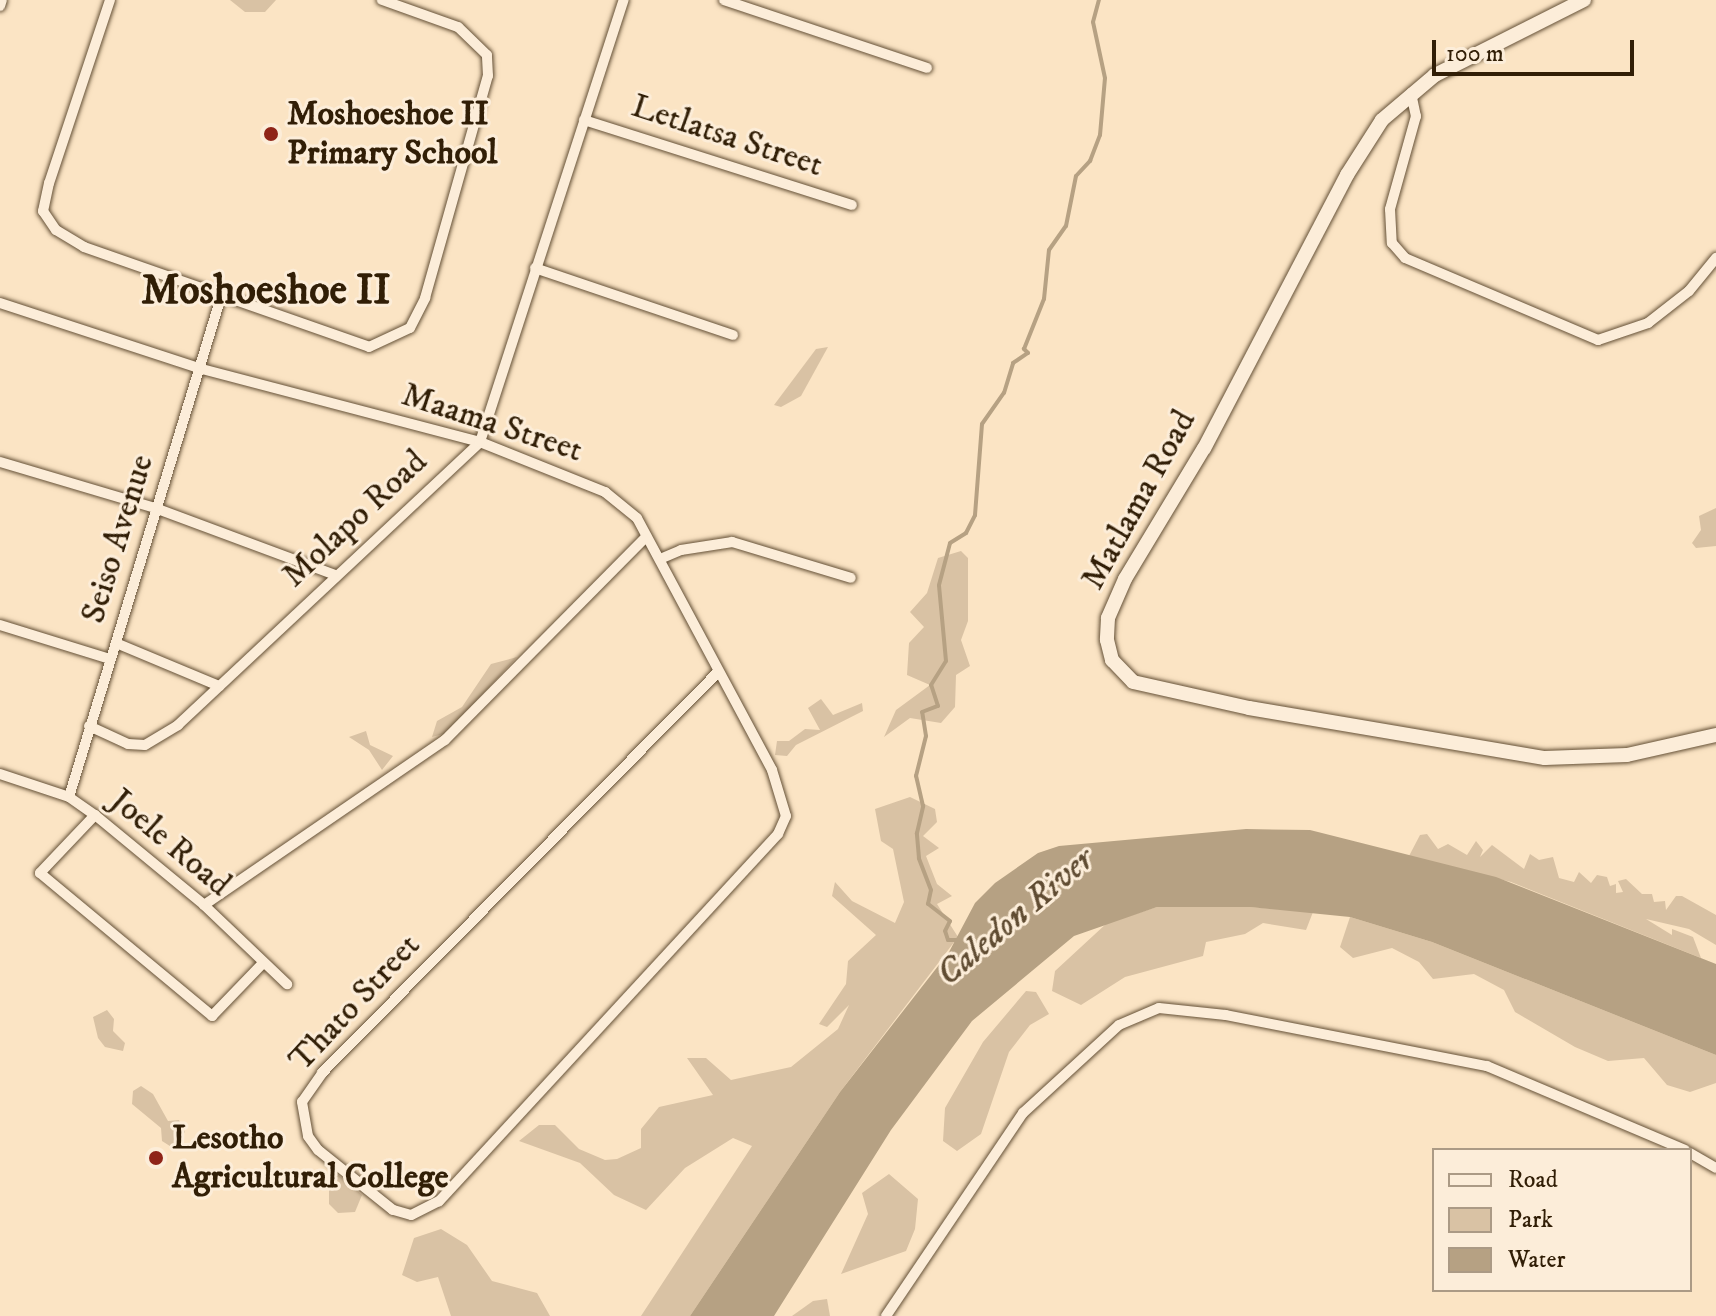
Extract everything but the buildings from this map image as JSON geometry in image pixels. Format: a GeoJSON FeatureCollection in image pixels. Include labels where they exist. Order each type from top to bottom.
{"type":"FeatureCollection","features":[{"type":"Feature","properties":{"kind":"street"},"geometry":{"type":"LineString","coordinates":[[0,6],[2,0]]}},
{"type":"Feature","properties":{"kind":"street"},"geometry":{"type":"LineString","coordinates":[[110,0],[43,211],[56,230],[84,247],[369,347],[410,328],[425,298],[488,76],[487,55],[458,27],[382,0]]}},
{"type":"Feature","properties":{"kind":"street","name":"Molapo Road"},"geometry":{"type":"LineString","coordinates":[[89,726],[145,745],[178,725],[480,442],[624,0]]}},
{"type":"Feature","properties":{"kind":"street"},"geometry":{"type":"LineString","coordinates":[[724,0],[927,68]]}},
{"type":"Feature","properties":{"kind":"street","name":"Matlama Road"},"geometry":{"type":"LineString","coordinates":[[1584,0],[1435,75],[1382,120],[1360,152],[1204,448],[1125,579],[1108,618],[1112,660],[1133,682],[1169,691],[1545,758],[1627,755],[1716,735]]}},
{"type":"Feature","properties":{"kind":"street"},"geometry":{"type":"LineString","coordinates":[[1411,93],[1416,116],[1390,209],[1392,243],[1405,258],[1598,340],[1648,323],[1689,291],[1716,258]]}},
{"type":"Feature","properties":{"kind":"street","name":"Letlatsa Street"},"geometry":{"type":"LineString","coordinates":[[584,120],[852,205]]}},
{"type":"Feature","properties":{"kind":"street"},"geometry":{"type":"LineString","coordinates":[[535,268],[733,335]]}},
{"type":"Feature","properties":{"kind":"street","name":"Seiso Avenue"},"geometry":{"type":"LineString","coordinates":[[69,797],[155,508],[202,369],[221,297]]}},
{"type":"Feature","properties":{"kind":"street","name":"Maama Street"},"geometry":{"type":"LineString","coordinates":[[0,303],[202,369],[480,442],[605,492],[626,506],[660,559],[772,770],[786,816]]}},
{"type":"Feature","properties":{"kind":"street"},"geometry":{"type":"LineString","coordinates":[[0,462],[155,508],[335,575]]}},
{"type":"Feature","properties":{"kind":"street"},"geometry":{"type":"LineString","coordinates":[[204,905],[445,740],[646,537]]}},
{"type":"Feature","properties":{"kind":"street"},"geometry":{"type":"LineString","coordinates":[[660,559],[732,542],[851,578]]}},
{"type":"Feature","properties":{"kind":"street"},"geometry":{"type":"LineString","coordinates":[[0,625],[110,659]]}},
{"type":"Feature","properties":{"kind":"street"},"geometry":{"type":"LineString","coordinates":[[116,643],[219,686]]}},
{"type":"Feature","properties":{"kind":"street","name":"Thato Street"},"geometry":{"type":"LineString","coordinates":[[718,672],[322,1073],[302,1102],[308,1136],[318,1150],[393,1210],[411,1215],[439,1201],[778,834],[786,816]]}},
{"type":"Feature","properties":{"kind":"street","name":"Joele Road"},"geometry":{"type":"LineString","coordinates":[[0,774],[69,797],[95,815],[204,905],[287,984]]}},
{"type":"Feature","properties":{"kind":"street"},"geometry":{"type":"LineString","coordinates":[[95,815],[40,873],[212,1016],[263,963]]}},
{"type":"Feature","properties":{"kind":"street"},"geometry":{"type":"LineString","coordinates":[[886,1316],[1023,1113],[1119,1025],[1159,1008],[1226,1015],[1487,1066],[1680,1148]]}},
{"type":"Feature","properties":{"kind":"street"},"geometry":{"type":"LineString","coordinates":[[1692,1154],[1716,1168]]}},
{"type":"Feature","properties":{"kind":"green space"},"geometry":{"type":"Polygon","coordinates":[[[230,0],[276,0],[265,12],[245,12],[230,0]]]}},
{"type":"Feature","properties":{"kind":"green space"},"geometry":{"type":"Polygon","coordinates":[[[828,347],[801,396],[781,407],[774,405],[816,349],[828,347]]]}},
{"type":"Feature","properties":{"kind":"green space"},"geometry":{"type":"Polygon","coordinates":[[[1716,508],[1716,546],[1696,548],[1692,543],[1701,530],[1699,516],[1716,508]]]}},
{"type":"Feature","properties":{"kind":"green space"},"geometry":{"type":"Polygon","coordinates":[[[961,551],[968,558],[968,621],[961,640],[970,666],[956,675],[955,707],[941,723],[910,718],[884,737],[896,710],[930,685],[907,675],[909,643],[924,627],[910,612],[927,593],[938,558],[961,551]]]}},
{"type":"Feature","properties":{"kind":"green space"},"geometry":{"type":"Polygon","coordinates":[[[517,657],[447,733],[432,737],[437,721],[462,707],[491,664],[517,657]]]}},
{"type":"Feature","properties":{"kind":"green space"},"geometry":{"type":"Polygon","coordinates":[[[821,699],[833,715],[862,703],[863,711],[796,745],[787,756],[775,755],[777,741],[789,741],[805,729],[820,730],[808,708],[821,699]]]}},
{"type":"Feature","properties":{"kind":"green space"},"geometry":{"type":"Polygon","coordinates":[[[366,731],[370,745],[393,756],[382,770],[369,750],[349,737],[366,731]]]}},
{"type":"Feature","properties":{"kind":"green space"},"geometry":{"type":"Polygon","coordinates":[[[910,797],[935,809],[937,822],[923,836],[939,848],[926,856],[937,884],[952,896],[937,904],[958,937],[840,1092],[690,1316],[641,1316],[752,1146],[733,1138],[685,1168],[646,1210],[614,1195],[580,1163],[519,1141],[539,1125],[555,1125],[579,1149],[605,1160],[617,1159],[641,1148],[641,1129],[659,1107],[713,1095],[687,1058],[706,1058],[731,1080],[791,1067],[838,1029],[849,1005],[827,1027],[819,1024],[846,984],[848,961],[876,935],[832,896],[835,882],[852,901],[895,923],[904,902],[893,849],[881,841],[875,809],[910,797]]]}},
{"type":"Feature","properties":{"kind":"green space"},"geometry":{"type":"Polygon","coordinates":[[[1427,834],[1438,849],[1448,844],[1467,855],[1476,841],[1483,850],[1480,857],[1492,845],[1524,869],[1530,854],[1539,860],[1553,857],[1559,878],[1574,882],[1579,872],[1591,883],[1597,875],[1607,877],[1610,886],[1616,884],[1616,893],[1623,892],[1618,881],[1626,879],[1642,894],[1652,894],[1654,902],[1665,901],[1666,910],[1676,896],[1682,896],[1716,915],[1716,945],[1689,929],[1646,919],[1672,935],[1672,929],[1693,937],[1701,958],[1511,882],[1409,856],[1420,835],[1427,834]]]}},
{"type":"Feature","properties":{"kind":"green space"},"geometry":{"type":"Polygon","coordinates":[[[1157,907],[1250,907],[1313,912],[1306,930],[1263,923],[1245,934],[1206,942],[1203,956],[1125,977],[1081,1005],[1052,991],[1055,971],[1107,923],[1157,907]]]}},
{"type":"Feature","properties":{"kind":"green space"},"geometry":{"type":"Polygon","coordinates":[[[1350,917],[1432,942],[1716,1055],[1716,1083],[1690,1092],[1667,1085],[1644,1058],[1608,1061],[1575,1047],[1515,1012],[1504,990],[1474,974],[1433,979],[1419,962],[1392,948],[1353,958],[1340,947],[1350,917]]]}},
{"type":"Feature","properties":{"kind":"green space"},"geometry":{"type":"Polygon","coordinates":[[[1026,991],[1036,992],[1049,1014],[1030,1025],[1009,1052],[981,1134],[957,1151],[943,1141],[945,1108],[983,1042],[1026,991]]]}},
{"type":"Feature","properties":{"kind":"green space"},"geometry":{"type":"Polygon","coordinates":[[[107,1010],[114,1019],[113,1031],[125,1043],[123,1051],[105,1047],[98,1038],[93,1017],[107,1010]]]}},
{"type":"Feature","properties":{"kind":"green space"},"geometry":{"type":"Polygon","coordinates":[[[141,1086],[153,1094],[168,1121],[179,1120],[185,1132],[173,1148],[162,1141],[161,1128],[132,1104],[133,1091],[141,1086]]]}},
{"type":"Feature","properties":{"kind":"green space"},"geometry":{"type":"Polygon","coordinates":[[[337,1174],[362,1195],[355,1212],[338,1213],[329,1204],[329,1180],[337,1174]]]}},
{"type":"Feature","properties":{"kind":"green space"},"geometry":{"type":"Polygon","coordinates":[[[889,1174],[918,1199],[915,1229],[906,1251],[841,1274],[868,1214],[862,1193],[889,1174]]]}},
{"type":"Feature","properties":{"kind":"green space"},"geometry":{"type":"Polygon","coordinates":[[[441,1229],[467,1245],[492,1281],[537,1293],[550,1316],[451,1316],[438,1277],[417,1282],[402,1275],[414,1238],[441,1229]]]}},
{"type":"Feature","properties":{"kind":"green space"},"geometry":{"type":"Polygon","coordinates":[[[827,1299],[830,1316],[792,1316],[813,1301],[827,1299]]]}},
{"type":"Feature","properties":{"kind":"water","name":"Caledon River"},"geometry":{"type":"Polygon","coordinates":[[[1246,829],[1310,830],[1496,877],[1716,964],[1716,1055],[1432,942],[1350,917],[1250,907],[1157,907],[1074,936],[972,1021],[891,1130],[774,1316],[690,1316],[840,1092],[949,952],[975,903],[995,883],[1038,853],[1059,846],[1246,829]]]}},
{"type":"Feature","properties":{"kind":"waterway","name":"Caledon River"},"geometry":{"type":"LineString","coordinates":[[958,940],[948,940],[945,931],[950,921],[928,904],[931,890],[919,858],[917,833],[923,806],[916,776],[926,736],[922,712],[938,706],[931,685],[946,661],[939,585],[950,543],[966,533],[975,515],[982,424],[1004,393],[1013,363],[1028,353],[1024,349],[1044,299],[1049,250],[1066,226],[1076,176],[1090,161],[1100,135],[1105,78],[1093,22],[1099,0]]}},
{"type":"Feature","properties":{"kind":"place","name":"Moshoeshoe II Primary School"},"geometry":{"type":"Point","coordinates":[271,134]}},
{"type":"Feature","properties":{"kind":"place","name":"Lesotho Agricultural College"},"geometry":{"type":"Point","coordinates":[156,1158]}},
{"type":"Feature","properties":{"kind":"district","name":"Moshoeshoe II"},"geometry":{"type":"Point","coordinates":[266,291]}}]}
